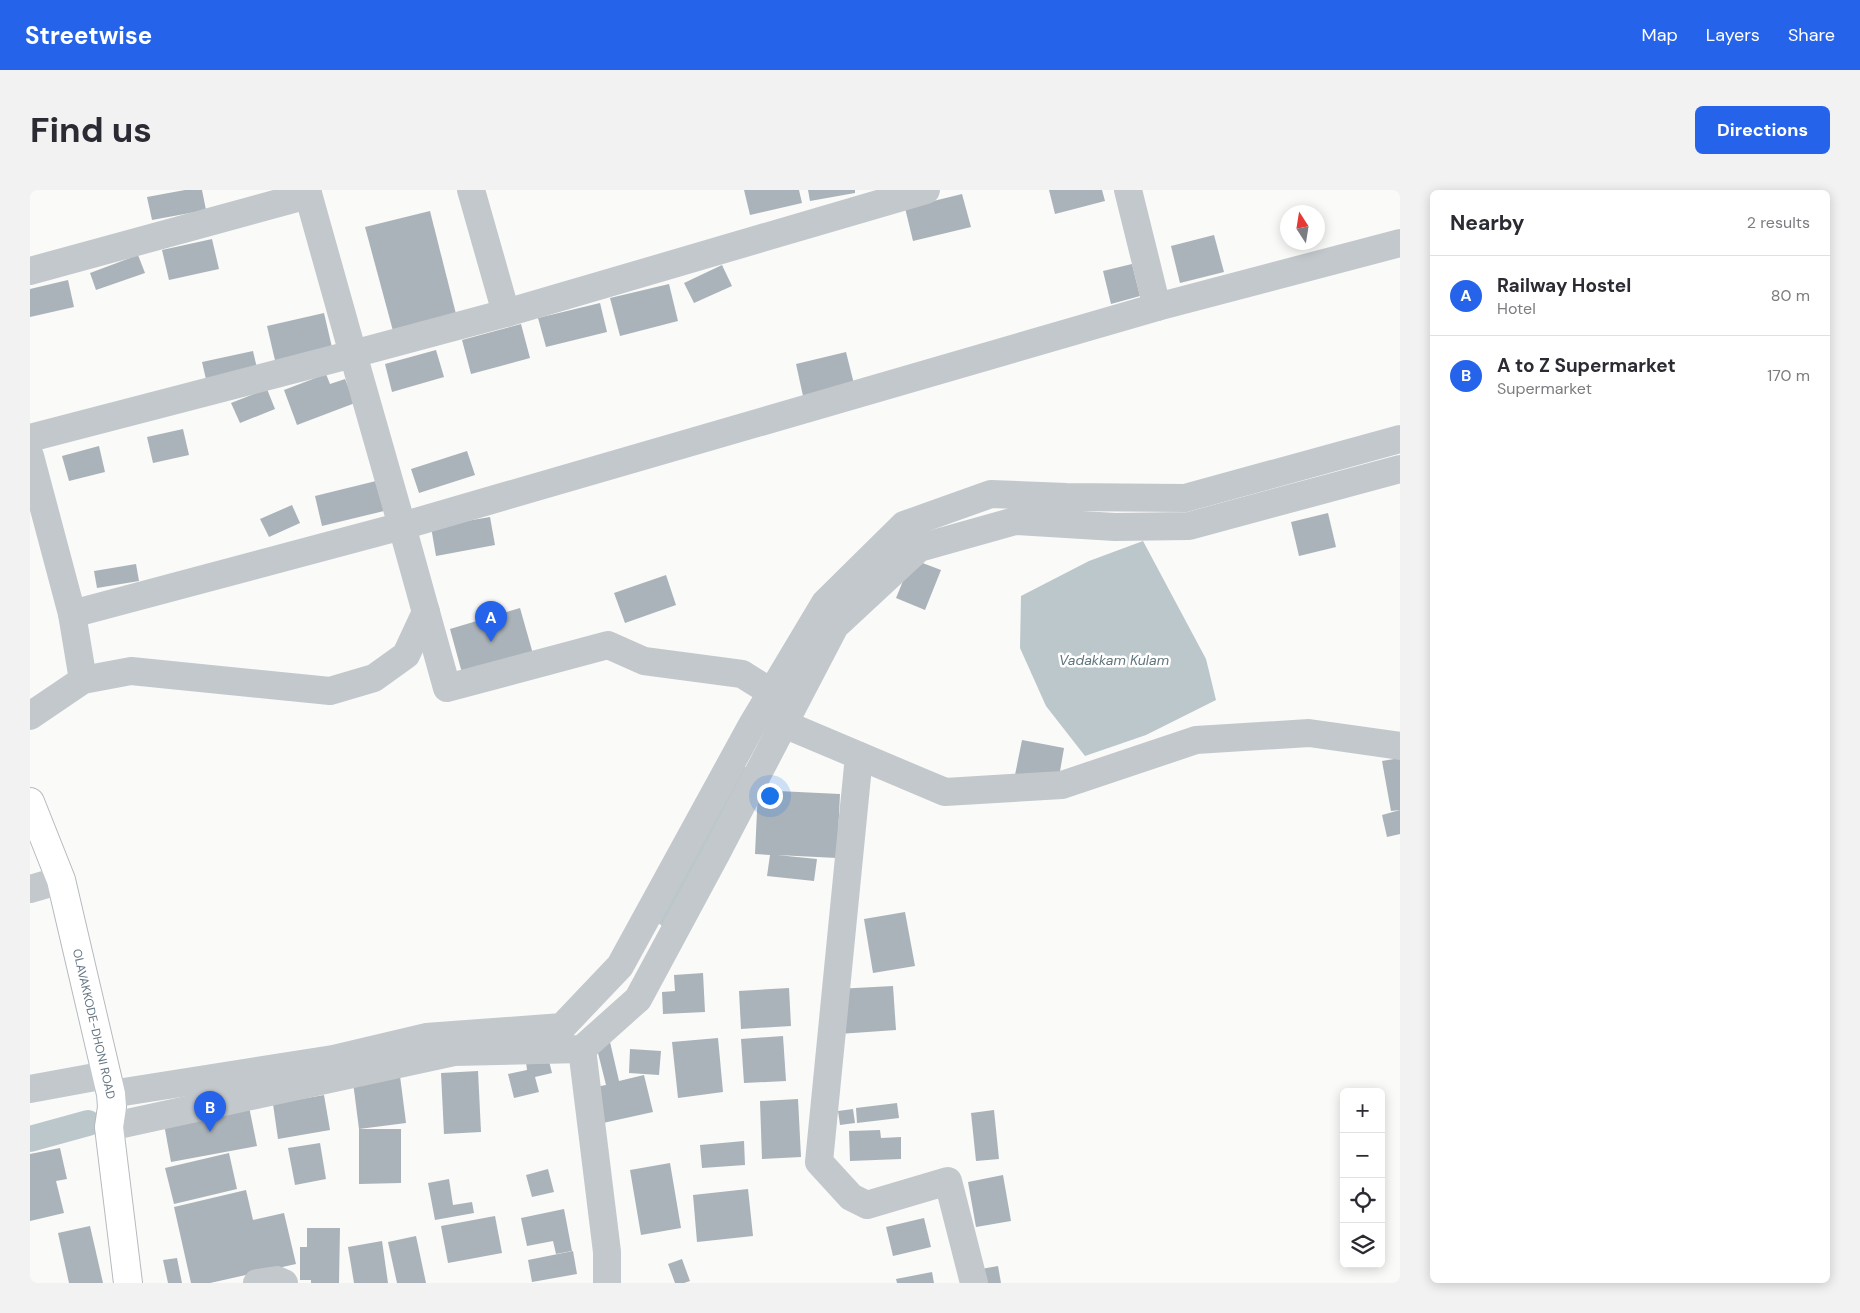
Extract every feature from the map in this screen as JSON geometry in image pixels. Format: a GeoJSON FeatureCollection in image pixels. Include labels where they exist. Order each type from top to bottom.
{"type":"FeatureCollection","features":[{"type":"Feature","properties":{"kind":"main road","name":"OLAVAKKODE-DHONI ROAD"},"geometry":{"type":"LineString","coordinates":[[30,802],[61,880],[109,1085],[112,1107],[109,1127],[128,1283]]}},
{"type":"Feature","properties":{"kind":"street"},"geometry":{"type":"LineString","coordinates":[[471,190],[506,313]]}},
{"type":"Feature","properties":{"kind":"street"},"geometry":{"type":"LineString","coordinates":[[30,438],[506,313],[926,190]]}},
{"type":"Feature","properties":{"kind":"street"},"geometry":{"type":"LineString","coordinates":[[1128,190],[1157,307]]}},
{"type":"Feature","properties":{"kind":"street"},"geometry":{"type":"LineString","coordinates":[[30,271],[308,193],[448,688],[608,645],[644,661],[742,674],[771,692]]}},
{"type":"Feature","properties":{"kind":"street"},"geometry":{"type":"LineString","coordinates":[[72,614],[402,526],[1157,307],[1400,243]]}},
{"type":"Feature","properties":{"kind":"street"},"geometry":{"type":"LineString","coordinates":[[30,1089],[109,1085],[333,1059],[426,1037],[562,1027],[620,966],[771,692],[825,604],[904,525],[991,494],[1185,498],[1400,439]]}},
{"type":"Feature","properties":{"kind":"street"},"geometry":{"type":"LineString","coordinates":[[30,456],[72,614],[83,680]]}},
{"type":"Feature","properties":{"kind":"street"},"geometry":{"type":"LineString","coordinates":[[109,1127],[454,1052],[582,1049],[638,999],[835,626],[918,548],[1015,521],[1115,527],[1189,526],[1400,469]]}},
{"type":"Feature","properties":{"kind":"street"},"geometry":{"type":"LineString","coordinates":[[30,716],[83,680],[131,671],[330,691],[374,678],[406,655],[426,612]]}},
{"type":"Feature","properties":{"kind":"street"},"geometry":{"type":"LineString","coordinates":[[784,724],[945,792],[1062,785],[1196,740],[1309,733],[1400,746]]}},
{"type":"Feature","properties":{"kind":"street"},"geometry":{"type":"LineString","coordinates":[[859,756],[819,1162],[851,1197],[867,1205],[948,1181],[974,1283]]}},
{"type":"Feature","properties":{"kind":"street"},"geometry":{"type":"LineString","coordinates":[[30,888],[61,880]]}},
{"type":"Feature","properties":{"kind":"street"},"geometry":{"type":"LineString","coordinates":[[582,1049],[607,1252],[607,1283]]}},
{"type":"Feature","properties":{"kind":"street"},"geometry":{"type":"LineString","coordinates":[[257,1283],[277,1280],[284,1283]]}},
{"type":"Feature","properties":{"kind":"water","name":"Vadakkam Kulam"},"geometry":{"type":"Polygon","coordinates":[[[1143,541],[1206,659],[1216,700],[1146,735],[1085,756],[1046,706],[1020,648],[1021,596],[1089,561],[1143,541]]]}},
{"type":"Feature","properties":{"kind":"building"},"geometry":{"type":"Polygon","coordinates":[[[185,190],[202,190],[206,210],[152,220],[147,197],[185,190]]]}},
{"type":"Feature","properties":{"kind":"building"},"geometry":{"type":"Polygon","coordinates":[[[744,190],[799,190],[802,203],[750,215],[744,190]]]}},
{"type":"Feature","properties":{"kind":"building"},"geometry":{"type":"Polygon","coordinates":[[[808,190],[855,190],[855,193],[810,201],[808,190]]]}},
{"type":"Feature","properties":{"kind":"building"},"geometry":{"type":"Polygon","coordinates":[[[1049,190],[1102,190],[1105,201],[1055,214],[1049,190]]]}},
{"type":"Feature","properties":{"kind":"building"},"geometry":{"type":"Polygon","coordinates":[[[962,194],[971,227],[913,241],[905,208],[962,194]]]}},
{"type":"Feature","properties":{"kind":"building"},"geometry":{"type":"Polygon","coordinates":[[[430,211],[456,314],[393,331],[365,227],[430,211]]]}},
{"type":"Feature","properties":{"kind":"building"},"geometry":{"type":"Polygon","coordinates":[[[1214,235],[1224,272],[1180,283],[1171,246],[1214,235]]]}},
{"type":"Feature","properties":{"kind":"building"},"geometry":{"type":"Polygon","coordinates":[[[212,239],[219,269],[169,280],[162,250],[212,239]]]}},
{"type":"Feature","properties":{"kind":"building"},"geometry":{"type":"Polygon","coordinates":[[[138,255],[145,273],[96,290],[90,273],[138,255]]]}},
{"type":"Feature","properties":{"kind":"building"},"geometry":{"type":"Polygon","coordinates":[[[1132,264],[1140,296],[1111,304],[1103,271],[1132,264]]]}},
{"type":"Feature","properties":{"kind":"building"},"geometry":{"type":"Polygon","coordinates":[[[722,265],[732,286],[694,303],[684,283],[722,265]]]}},
{"type":"Feature","properties":{"kind":"building"},"geometry":{"type":"Polygon","coordinates":[[[68,280],[74,307],[30,317],[30,289],[68,280]]]}},
{"type":"Feature","properties":{"kind":"building"},"geometry":{"type":"Polygon","coordinates":[[[669,284],[678,321],[620,336],[610,298],[669,284]]]}},
{"type":"Feature","properties":{"kind":"building"},"geometry":{"type":"Polygon","coordinates":[[[600,303],[607,332],[546,347],[538,318],[600,303]]]}},
{"type":"Feature","properties":{"kind":"building"},"geometry":{"type":"Polygon","coordinates":[[[324,313],[334,356],[277,369],[267,326],[324,313]]]}},
{"type":"Feature","properties":{"kind":"building"},"geometry":{"type":"Polygon","coordinates":[[[521,324],[530,358],[471,374],[462,340],[521,324]]]}},
{"type":"Feature","properties":{"kind":"building"},"geometry":{"type":"Polygon","coordinates":[[[436,350],[444,377],[392,392],[385,364],[436,350]]]}},
{"type":"Feature","properties":{"kind":"building"},"geometry":{"type":"Polygon","coordinates":[[[253,351],[259,377],[208,388],[202,362],[253,351]]]}},
{"type":"Feature","properties":{"kind":"building"},"geometry":{"type":"Polygon","coordinates":[[[846,352],[854,384],[803,396],[796,364],[846,352]]]}},
{"type":"Feature","properties":{"kind":"building"},"geometry":{"type":"Polygon","coordinates":[[[326,374],[330,384],[345,379],[355,403],[297,425],[284,390],[326,374]]]}},
{"type":"Feature","properties":{"kind":"building"},"geometry":{"type":"Polygon","coordinates":[[[267,389],[275,409],[240,423],[231,403],[267,389]]]}},
{"type":"Feature","properties":{"kind":"building"},"geometry":{"type":"Polygon","coordinates":[[[183,429],[189,455],[153,463],[147,437],[183,429]]]}},
{"type":"Feature","properties":{"kind":"building"},"geometry":{"type":"Polygon","coordinates":[[[99,446],[105,472],[69,481],[62,456],[99,446]]]}},
{"type":"Feature","properties":{"kind":"building"},"geometry":{"type":"Polygon","coordinates":[[[467,451],[475,475],[419,493],[411,469],[467,451]]]}},
{"type":"Feature","properties":{"kind":"building"},"geometry":{"type":"Polygon","coordinates":[[[376,481],[384,511],[322,526],[315,496],[376,481]]]}},
{"type":"Feature","properties":{"kind":"building"},"geometry":{"type":"Polygon","coordinates":[[[292,505],[300,523],[269,537],[260,519],[292,505]]]}},
{"type":"Feature","properties":{"kind":"building"},"geometry":{"type":"Polygon","coordinates":[[[1328,513],[1336,547],[1299,556],[1291,522],[1328,513]]]}},
{"type":"Feature","properties":{"kind":"building"},"geometry":{"type":"Polygon","coordinates":[[[490,517],[495,545],[436,556],[431,527],[490,517]]]}},
{"type":"Feature","properties":{"kind":"building"},"geometry":{"type":"Polygon","coordinates":[[[912,559],[941,570],[925,610],[896,598],[912,559]]]}},
{"type":"Feature","properties":{"kind":"building"},"geometry":{"type":"Polygon","coordinates":[[[136,564],[139,581],[97,588],[94,571],[136,564]]]}},
{"type":"Feature","properties":{"kind":"building"},"geometry":{"type":"Polygon","coordinates":[[[666,575],[676,605],[625,623],[614,593],[666,575]]]}},
{"type":"Feature","properties":{"kind":"building"},"geometry":{"type":"Polygon","coordinates":[[[520,608],[533,654],[462,673],[450,629],[520,608]]]}},
{"type":"Feature","properties":{"kind":"building"},"geometry":{"type":"Polygon","coordinates":[[[1022,740],[1064,748],[1058,783],[1015,775],[1022,740]]]}},
{"type":"Feature","properties":{"kind":"building"},"geometry":{"type":"Polygon","coordinates":[[[1400,758],[1400,810],[1391,811],[1382,761],[1400,758]]]}},
{"type":"Feature","properties":{"kind":"building"},"geometry":{"type":"Polygon","coordinates":[[[758,790],[840,794],[837,858],[777,855],[817,859],[814,881],[767,876],[770,855],[755,854],[758,790]]]}},
{"type":"Feature","properties":{"kind":"building"},"geometry":{"type":"Polygon","coordinates":[[[1400,810],[1400,834],[1387,837],[1382,815],[1400,810]]]}},
{"type":"Feature","properties":{"kind":"building"},"geometry":{"type":"Polygon","coordinates":[[[905,912],[915,966],[873,973],[864,919],[905,912]]]}},
{"type":"Feature","properties":{"kind":"building"},"geometry":{"type":"Polygon","coordinates":[[[703,973],[705,1012],[663,1014],[662,992],[675,991],[674,975],[703,973]]]}},
{"type":"Feature","properties":{"kind":"building"},"geometry":{"type":"Polygon","coordinates":[[[893,986],[896,1030],[839,1034],[836,989],[893,986]]]}},
{"type":"Feature","properties":{"kind":"building"},"geometry":{"type":"Polygon","coordinates":[[[789,988],[791,1026],[741,1029],[739,991],[789,988]]]}},
{"type":"Feature","properties":{"kind":"building"},"geometry":{"type":"Polygon","coordinates":[[[783,1036],[786,1081],[744,1083],[741,1039],[783,1036]]]}},
{"type":"Feature","properties":{"kind":"building"},"geometry":{"type":"Polygon","coordinates":[[[718,1038],[723,1092],[678,1098],[672,1042],[718,1038]]]}},
{"type":"Feature","properties":{"kind":"building"},"geometry":{"type":"Polygon","coordinates":[[[610,1042],[619,1081],[644,1075],[653,1112],[603,1123],[595,1087],[606,1085],[596,1045],[610,1042]]]}},
{"type":"Feature","properties":{"kind":"building"},"geometry":{"type":"Polygon","coordinates":[[[630,1049],[661,1051],[659,1075],[629,1073],[630,1049]]]}},
{"type":"Feature","properties":{"kind":"building"},"geometry":{"type":"Polygon","coordinates":[[[548,1057],[552,1073],[535,1077],[539,1092],[514,1098],[508,1074],[527,1070],[526,1062],[548,1057]]]}},
{"type":"Feature","properties":{"kind":"building"},"geometry":{"type":"Polygon","coordinates":[[[478,1071],[481,1132],[444,1134],[441,1073],[478,1071]]]}},
{"type":"Feature","properties":{"kind":"building"},"geometry":{"type":"Polygon","coordinates":[[[400,1076],[406,1123],[359,1129],[353,1082],[400,1076]]]}},
{"type":"Feature","properties":{"kind":"building"},"geometry":{"type":"Polygon","coordinates":[[[324,1095],[330,1130],[278,1139],[273,1104],[324,1095]]]}},
{"type":"Feature","properties":{"kind":"building"},"geometry":{"type":"Polygon","coordinates":[[[798,1099],[801,1157],[762,1159],[760,1101],[798,1099]]]}},
{"type":"Feature","properties":{"kind":"building"},"geometry":{"type":"Polygon","coordinates":[[[248,1102],[257,1146],[171,1162],[163,1119],[248,1102]]]}},
{"type":"Feature","properties":{"kind":"building"},"geometry":{"type":"Polygon","coordinates":[[[897,1103],[899,1118],[857,1123],[856,1108],[897,1103]]]}},
{"type":"Feature","properties":{"kind":"building"},"geometry":{"type":"Polygon","coordinates":[[[853,1109],[855,1123],[840,1125],[838,1111],[853,1109]]]}},
{"type":"Feature","properties":{"kind":"building"},"geometry":{"type":"Polygon","coordinates":[[[994,1110],[999,1159],[976,1161],[971,1113],[994,1110]]]}},
{"type":"Feature","properties":{"kind":"building"},"geometry":{"type":"Polygon","coordinates":[[[359,1129],[401,1129],[401,1183],[359,1184],[359,1129]]]}},
{"type":"Feature","properties":{"kind":"building"},"geometry":{"type":"Polygon","coordinates":[[[880,1130],[881,1138],[901,1137],[901,1159],[850,1161],[849,1131],[880,1130]]]}},
{"type":"Feature","properties":{"kind":"building"},"geometry":{"type":"Polygon","coordinates":[[[744,1141],[745,1165],[702,1168],[700,1145],[744,1141]]]}},
{"type":"Feature","properties":{"kind":"building"},"geometry":{"type":"Polygon","coordinates":[[[320,1143],[326,1179],[295,1185],[288,1148],[320,1143]]]}},
{"type":"Feature","properties":{"kind":"building"},"geometry":{"type":"Polygon","coordinates":[[[60,1148],[67,1179],[56,1181],[64,1213],[30,1221],[30,1154],[60,1148]]]}},
{"type":"Feature","properties":{"kind":"building"},"geometry":{"type":"Polygon","coordinates":[[[229,1153],[237,1189],[174,1204],[165,1168],[229,1153]]]}},
{"type":"Feature","properties":{"kind":"building"},"geometry":{"type":"Polygon","coordinates":[[[670,1163],[681,1228],[641,1235],[630,1170],[670,1163]]]}},
{"type":"Feature","properties":{"kind":"building"},"geometry":{"type":"Polygon","coordinates":[[[548,1169],[554,1192],[532,1197],[526,1175],[548,1169]]]}},
{"type":"Feature","properties":{"kind":"building"},"geometry":{"type":"Polygon","coordinates":[[[1003,1175],[1011,1221],[976,1227],[968,1182],[1003,1175]]]}},
{"type":"Feature","properties":{"kind":"building"},"geometry":{"type":"Polygon","coordinates":[[[449,1179],[453,1205],[472,1202],[474,1213],[435,1220],[428,1183],[449,1179]]]}},
{"type":"Feature","properties":{"kind":"building"},"geometry":{"type":"Polygon","coordinates":[[[748,1189],[753,1236],[697,1242],[693,1195],[748,1189]]]}},
{"type":"Feature","properties":{"kind":"building"},"geometry":{"type":"Polygon","coordinates":[[[246,1190],[253,1220],[284,1213],[296,1264],[210,1283],[191,1283],[174,1207],[246,1190]]]}},
{"type":"Feature","properties":{"kind":"building"},"geometry":{"type":"Polygon","coordinates":[[[564,1209],[572,1251],[556,1254],[553,1241],[527,1246],[521,1218],[564,1209]]]}},
{"type":"Feature","properties":{"kind":"building"},"geometry":{"type":"Polygon","coordinates":[[[495,1216],[502,1253],[448,1263],[441,1226],[495,1216]]]}},
{"type":"Feature","properties":{"kind":"building"},"geometry":{"type":"Polygon","coordinates":[[[924,1218],[931,1247],[893,1256],[886,1227],[924,1218]]]}},
{"type":"Feature","properties":{"kind":"building"},"geometry":{"type":"Polygon","coordinates":[[[90,1226],[103,1283],[69,1283],[58,1233],[90,1226]]]}},
{"type":"Feature","properties":{"kind":"building"},"geometry":{"type":"Polygon","coordinates":[[[307,1228],[340,1228],[339,1283],[311,1283],[311,1280],[300,1280],[300,1247],[307,1247],[307,1228]]]}},
{"type":"Feature","properties":{"kind":"building"},"geometry":{"type":"Polygon","coordinates":[[[416,1236],[426,1283],[397,1283],[388,1242],[416,1236]]]}},
{"type":"Feature","properties":{"kind":"building"},"geometry":{"type":"Polygon","coordinates":[[[382,1241],[388,1283],[354,1283],[348,1247],[382,1241]]]}},
{"type":"Feature","properties":{"kind":"building"},"geometry":{"type":"Polygon","coordinates":[[[573,1251],[577,1274],[532,1282],[528,1260],[573,1251]]]}},
{"type":"Feature","properties":{"kind":"building"},"geometry":{"type":"Polygon","coordinates":[[[177,1258],[182,1283],[168,1283],[163,1260],[177,1258]]]}},
{"type":"Feature","properties":{"kind":"building"},"geometry":{"type":"Polygon","coordinates":[[[682,1259],[690,1281],[675,1283],[668,1264],[682,1259]]]}},
{"type":"Feature","properties":{"kind":"building"},"geometry":{"type":"Polygon","coordinates":[[[998,1266],[1001,1283],[983,1283],[981,1269],[998,1266]]]}},
{"type":"Feature","properties":{"kind":"building"},"geometry":{"type":"Polygon","coordinates":[[[932,1272],[934,1283],[897,1283],[896,1279],[932,1272]]]}},
{"type":"Feature","properties":{"kind":"waterway"},"geometry":{"type":"LineString","coordinates":[[669,915],[737,777]]}},
{"type":"Feature","properties":{"kind":"waterway"},"geometry":{"type":"LineString","coordinates":[[30,1139],[88,1123]]}},
{"type":"Feature","properties":{"kind":"place","name":"Railway Hostel"},"geometry":{"type":"Point","coordinates":[491,642]}},
{"type":"Feature","properties":{"kind":"place","name":"A to Z Supermarket"},"geometry":{"type":"Point","coordinates":[210,1132]}}]}
